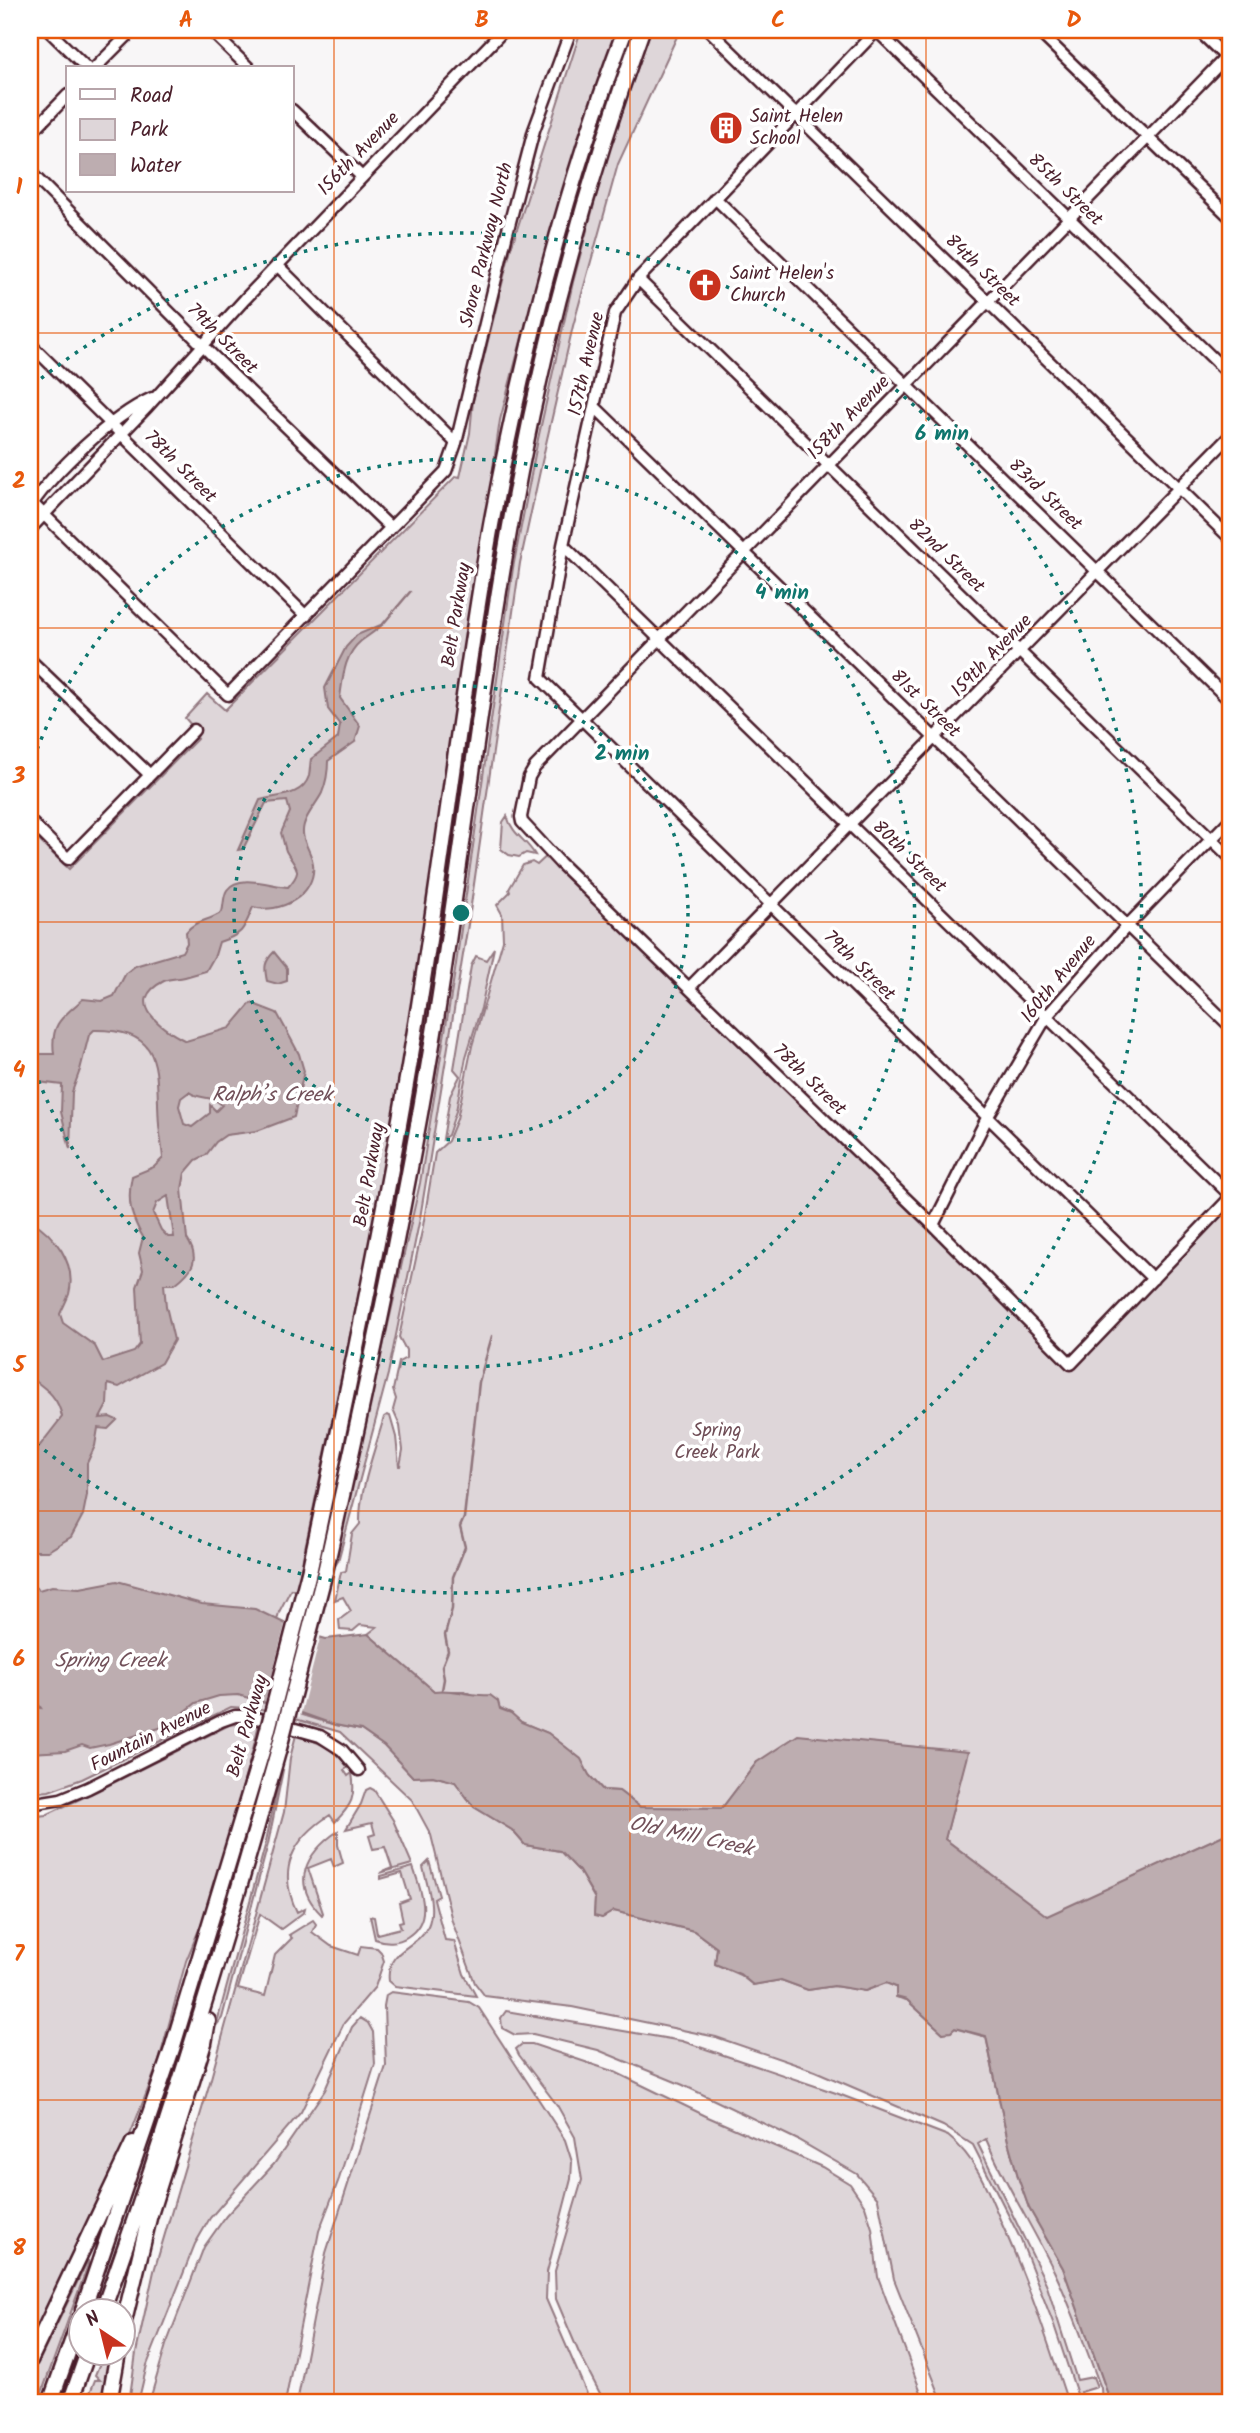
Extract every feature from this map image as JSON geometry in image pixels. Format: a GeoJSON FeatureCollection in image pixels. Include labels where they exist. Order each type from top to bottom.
{"type":"FeatureCollection","features":[{"type":"Feature","properties":{"kind":"highway","name":"Belt Parkway"},"geometry":{"type":"LineString","coordinates":[[317,1570],[398,1133],[427,956],[475,622],[505,456],[526,358],[565,208],[625,30]]}},
{"type":"Feature","properties":{"kind":"highway","name":"Belt Parkway"},"geometry":{"type":"LineString","coordinates":[[108,2296],[221,1954],[270,1750],[375,1349],[413,1154],[445,962],[495,615],[521,468],[546,356],[588,193],[642,30]]}},
{"type":"Feature","properties":{"kind":"highway","name":"Belt Parkway"},"geometry":{"type":"LineString","coordinates":[[88,2296],[270,1750]]}},
{"type":"Feature","properties":{"kind":"highway"},"geometry":{"type":"LineString","coordinates":[[130,2296],[149,2218],[204,2043],[221,1954]]}},
{"type":"Feature","properties":{"kind":"highway"},"geometry":{"type":"LineString","coordinates":[[30,2360],[156,2098]]}},
{"type":"Feature","properties":{"kind":"highway"},"geometry":{"type":"LineString","coordinates":[[50,2403],[66,2358]]}},
{"type":"Feature","properties":{"kind":"highway"},"geometry":{"type":"LineString","coordinates":[[69,2403],[83,2366]]}},
{"type":"Feature","properties":{"kind":"highway"},"geometry":{"type":"LineString","coordinates":[[109,2403],[116,2366]]}},
{"type":"Feature","properties":{"kind":"street"},"geometry":{"type":"LineString","coordinates":[[48,30],[85,66]]}},
{"type":"Feature","properties":{"kind":"street"},"geometry":{"type":"LineString","coordinates":[[96,66],[133,30]]}},
{"type":"Feature","properties":{"kind":"street"},"geometry":{"type":"LineString","coordinates":[[210,30],[247,66]]}},
{"type":"Feature","properties":{"kind":"street","name":"156th Avenue"},"geometry":{"type":"LineString","coordinates":[[30,529],[122,434],[277,265],[504,30]]}},
{"type":"Feature","properties":{"kind":"street","name":"Shore Parkway North"},"geometry":{"type":"LineString","coordinates":[[391,528],[446,471],[456,443],[534,130],[571,30]]}},
{"type":"Feature","properties":{"kind":"street","name":"84th Street"},"geometry":{"type":"LineString","coordinates":[[709,30],[1230,538]]}},
{"type":"Feature","properties":{"kind":"street","name":"157th Avenue"},"geometry":{"type":"LineString","coordinates":[[540,678],[563,545],[615,313],[638,279],[877,30]]}},
{"type":"Feature","properties":{"kind":"street","name":"85th Street"},"geometry":{"type":"LineString","coordinates":[[877,30],[1230,375]]}},
{"type":"Feature","properties":{"kind":"street"},"geometry":{"type":"LineString","coordinates":[[1037,30],[1230,217]]}},
{"type":"Feature","properties":{"kind":"street"},"geometry":{"type":"LineString","coordinates":[[1198,30],[1229,58]]}},
{"type":"Feature","properties":{"kind":"street","name":"158th Avenue"},"geometry":{"type":"LineString","coordinates":[[522,822],[528,777],[535,767],[1148,137],[1229,58]]}},
{"type":"Feature","properties":{"kind":"street"},"geometry":{"type":"LineString","coordinates":[[30,134],[66,97]]}},
{"type":"Feature","properties":{"kind":"street"},"geometry":{"type":"LineString","coordinates":[[294,112],[362,177]]}},
{"type":"Feature","properties":{"kind":"street","name":"79th Street"},"geometry":{"type":"LineString","coordinates":[[30,172],[391,528]]}},
{"type":"Feature","properties":{"kind":"street","name":"83rd Street"},"geometry":{"type":"LineString","coordinates":[[715,198],[1230,701]]}},
{"type":"Feature","properties":{"kind":"street"},"geometry":{"type":"LineString","coordinates":[[277,265],[456,443]]}},
{"type":"Feature","properties":{"kind":"street","name":"82nd Street"},"geometry":{"type":"LineString","coordinates":[[638,279],[1230,858]]}},
{"type":"Feature","properties":{"kind":"street","name":"78th Street"},"geometry":{"type":"LineString","coordinates":[[30,344],[306,616]]}},
{"type":"Feature","properties":{"kind":"street","name":"156th Avenue"},"geometry":{"type":"LineString","coordinates":[[30,504],[110,423],[155,396]]}},
{"type":"Feature","properties":{"kind":"street","name":"81st Street"},"geometry":{"type":"LineString","coordinates":[[595,407],[1230,1026]]}},
{"type":"Feature","properties":{"kind":"street","name":"159th Avenue"},"geometry":{"type":"LineString","coordinates":[[689,988],[1230,436]]}},
{"type":"Feature","properties":{"kind":"street"},"geometry":{"type":"LineString","coordinates":[[30,504],[228,695],[391,528]]}},
{"type":"Feature","properties":{"kind":"street","name":"80th Street"},"geometry":{"type":"LineString","coordinates":[[563,545],[1230,1197]]}},
{"type":"Feature","properties":{"kind":"street"},"geometry":{"type":"LineString","coordinates":[[30,660],[150,775]]}},
{"type":"Feature","properties":{"kind":"street","name":"79th Street"},"geometry":{"type":"LineString","coordinates":[[540,678],[1153,1279]]}},
{"type":"Feature","properties":{"kind":"street"},"geometry":{"type":"LineString","coordinates":[[30,821],[68,859],[194,730]]}},
{"type":"Feature","properties":{"kind":"street","name":"160th Avenue"},"geometry":{"type":"LineString","coordinates":[[933,1225],[988,1116],[1047,1016],[1127,926],[1230,820]]}},
{"type":"Feature","properties":{"kind":"street","name":"78th Street"},"geometry":{"type":"LineString","coordinates":[[522,822],[560,863],[933,1225],[1071,1364],[1153,1279]]}},
{"type":"Feature","properties":{"kind":"street"},"geometry":{"type":"LineString","coordinates":[[1153,1279],[1230,1197]]}},
{"type":"Feature","properties":{"kind":"street","name":"Fountain Avenue"},"geometry":{"type":"LineString","coordinates":[[30,1804],[79,1792],[221,1721],[239,1716],[254,1717],[320,1736],[342,1750],[359,1770]]}},
{"type":"Feature","properties":{"kind":"green space"},"geometry":{"type":"Polygon","coordinates":[[[581,30],[616,30],[573,158],[500,420],[491,482],[500,484],[417,1018],[300,1572],[300,1591],[291,1589],[279,1612],[258,1701],[335,1725],[361,1730],[384,1746],[413,1777],[433,1776],[456,1782],[474,1807],[512,1830],[525,1845],[560,1851],[579,1871],[595,1899],[594,1915],[602,1918],[614,1911],[694,1931],[717,1948],[715,1964],[740,1975],[753,1985],[781,1980],[808,1990],[834,1986],[865,1991],[886,1983],[896,1987],[897,1997],[907,2000],[943,2033],[954,2028],[986,2037],[1019,2180],[1029,2208],[1063,2268],[1111,2403],[1102,2403],[1101,2388],[1062,2287],[986,2139],[978,2144],[1046,2283],[1077,2380],[1093,2377],[1097,2387],[1081,2392],[1084,2403],[1080,2403],[1054,2325],[1020,2238],[973,2145],[943,2126],[815,2071],[716,2037],[572,2007],[485,1996],[475,1983],[452,1921],[431,1835],[412,1800],[340,1732],[261,1709],[231,1707],[82,1779],[49,1791],[30,1793],[30,832],[69,869],[197,739],[198,733],[185,718],[207,694],[225,710],[456,476],[460,477],[470,433],[473,401],[511,248],[581,30]]]}},
{"type":"Feature","properties":{"kind":"green space"},"geometry":{"type":"Polygon","coordinates":[[[651,30],[680,30],[618,164],[573,326],[545,448],[520,563],[470,912],[420,1218],[388,1374],[338,1561],[333,1569],[420,1183],[455,971],[513,568],[538,439],[573,282],[609,149],[651,30]]]}},
{"type":"Feature","properties":{"kind":"green space"},"geometry":{"type":"Polygon","coordinates":[[[507,816],[513,828],[535,855],[526,853],[519,857],[509,855],[501,849],[503,822],[507,816]]]}},
{"type":"Feature","properties":{"kind":"green space","name":"Spring Creek Park"},"geometry":{"type":"Polygon","coordinates":[[[550,853],[1070,1364],[1230,1198],[1230,1832],[1047,1917],[945,1839],[967,1753],[757,1762],[722,1808],[640,1807],[619,1791],[603,1790],[589,1775],[580,1759],[548,1733],[521,1722],[511,1713],[465,1691],[434,1691],[368,1634],[377,1627],[360,1625],[353,1631],[340,1630],[339,1620],[351,1611],[343,1597],[335,1600],[341,1572],[346,1571],[352,1534],[360,1524],[365,1484],[384,1417],[387,1415],[390,1416],[396,1437],[400,1466],[403,1450],[400,1426],[393,1410],[396,1399],[393,1390],[399,1362],[406,1358],[406,1350],[399,1337],[423,1226],[435,1153],[448,1141],[457,1119],[472,1046],[503,940],[502,914],[497,905],[510,892],[509,889],[523,865],[532,862],[537,865],[550,853]]]}},
{"type":"Feature","properties":{"kind":"green space"},"geometry":{"type":"Polygon","coordinates":[[[494,948],[481,1008],[466,1057],[456,1111],[448,1135],[443,1139],[450,1096],[460,1076],[454,1069],[471,966],[476,956],[486,960],[494,948]]]}},
{"type":"Feature","properties":{"kind":"green space"},"geometry":{"type":"Polygon","coordinates":[[[249,1722],[259,1724],[253,1749],[212,1898],[186,1961],[159,2061],[119,2163],[30,2349],[30,1817],[46,1815],[229,1725],[249,1722]]]}},
{"type":"Feature","properties":{"kind":"green space"},"geometry":{"type":"Polygon","coordinates":[[[296,1735],[325,1746],[349,1767],[344,1770],[348,1776],[352,1773],[353,1795],[345,1811],[335,1822],[330,1815],[306,1834],[298,1845],[288,1869],[288,1882],[297,1912],[305,1908],[304,1912],[281,1929],[260,1914],[238,1989],[265,1996],[275,1955],[292,1938],[289,1935],[313,1920],[316,1924],[312,1932],[331,1946],[358,1955],[361,1946],[377,1948],[384,1961],[375,1987],[344,2023],[301,2112],[210,2218],[195,2244],[147,2365],[138,2403],[129,2403],[136,2353],[154,2271],[210,2082],[284,1812],[290,1758],[296,1735]]]}},
{"type":"Feature","properties":{"kind":"green space"},"geometry":{"type":"Polygon","coordinates":[[[281,1770],[268,1844],[222,2018],[216,2026],[265,1846],[281,1770]]]}},
{"type":"Feature","properties":{"kind":"green space"},"geometry":{"type":"Polygon","coordinates":[[[370,1788],[393,1820],[412,1864],[380,1873],[392,1868],[385,1847],[373,1849],[369,1836],[375,1834],[372,1823],[346,1829],[366,1790],[370,1788]]]}},
{"type":"Feature","properties":{"kind":"green space"},"geometry":{"type":"Polygon","coordinates":[[[338,1831],[338,1845],[343,1863],[334,1867],[331,1859],[308,1868],[322,1915],[306,1891],[306,1869],[317,1849],[338,1831]]]}},
{"type":"Feature","properties":{"kind":"green space"},"geometry":{"type":"Polygon","coordinates":[[[429,1861],[439,1896],[434,1899],[445,1940],[454,1941],[464,1974],[476,1996],[395,1986],[389,1981],[392,1962],[428,1926],[431,1904],[423,1867],[429,1861]]]}},
{"type":"Feature","properties":{"kind":"green space"},"geometry":{"type":"Polygon","coordinates":[[[413,1867],[422,1895],[423,1914],[420,1922],[415,1930],[400,1940],[387,1942],[375,1939],[370,1916],[374,1917],[377,1934],[401,1928],[399,1922],[403,1921],[399,1903],[410,1899],[402,1873],[381,1879],[381,1876],[413,1867]]]}},
{"type":"Feature","properties":{"kind":"green space"},"geometry":{"type":"Polygon","coordinates":[[[391,1992],[469,2002],[479,2008],[565,2140],[572,2162],[571,2179],[547,2272],[546,2299],[591,2403],[297,2403],[326,2253],[386,2066],[384,2006],[386,1995],[391,1992]]]}},
{"type":"Feature","properties":{"kind":"green space"},"geometry":{"type":"Polygon","coordinates":[[[506,2011],[682,2041],[836,2093],[948,2136],[974,2164],[991,2198],[1029,2289],[1068,2403],[943,2403],[894,2279],[878,2199],[857,2174],[798,2140],[683,2085],[598,2050],[533,2034],[515,2035],[502,2028],[501,2018],[506,2011]]]}},
{"type":"Feature","properties":{"kind":"green space"},"geometry":{"type":"Polygon","coordinates":[[[360,2018],[368,2023],[373,2032],[375,2064],[339,2179],[319,2231],[285,2403],[149,2403],[166,2345],[204,2247],[226,2216],[274,2164],[325,2090],[352,2027],[360,2018]]]}},
{"type":"Feature","properties":{"kind":"green space"},"geometry":{"type":"Polygon","coordinates":[[[522,2044],[532,2044],[615,2072],[708,2117],[822,2167],[850,2184],[865,2206],[872,2228],[878,2277],[925,2403],[605,2403],[579,2353],[556,2299],[555,2271],[582,2180],[575,2137],[557,2105],[519,2055],[516,2049],[522,2044]]]}},
{"type":"Feature","properties":{"kind":"green space"},"geometry":{"type":"Polygon","coordinates":[[[88,2260],[77,2296],[71,2296],[88,2260]]]}},
{"type":"Feature","properties":{"kind":"green space"},"geometry":{"type":"Polygon","coordinates":[[[66,2306],[66,2326],[38,2403],[30,2403],[30,2380],[66,2306]]]}},
{"type":"Feature","properties":{"kind":"green space"},"geometry":{"type":"Polygon","coordinates":[[[99,2366],[111,2366],[104,2403],[86,2403],[95,2380],[100,2380],[95,2375],[99,2366]]]}},
{"type":"Feature","properties":{"kind":"water","name":"Ralph’s Creek"},"geometry":{"type":"Polygon","coordinates":[[[383,624],[355,647],[345,667],[340,698],[360,726],[355,742],[328,761],[322,793],[303,828],[303,837],[313,864],[309,885],[303,893],[284,905],[263,909],[253,907],[242,930],[219,942],[206,971],[164,981],[152,989],[147,998],[147,1006],[158,1022],[186,1041],[230,1028],[251,1003],[277,1013],[299,1054],[304,1071],[294,1117],[257,1131],[226,1135],[185,1173],[182,1189],[187,1239],[194,1259],[190,1270],[175,1284],[164,1284],[174,1340],[161,1363],[119,1387],[108,1384],[107,1405],[100,1418],[110,1417],[117,1420],[108,1429],[98,1428],[95,1446],[87,1463],[87,1495],[83,1515],[71,1537],[48,1551],[35,1551],[30,1555],[30,1498],[39,1494],[36,1459],[38,1448],[62,1417],[54,1398],[30,1377],[30,1220],[55,1241],[67,1261],[71,1282],[60,1314],[63,1323],[95,1346],[103,1362],[134,1352],[140,1344],[137,1287],[143,1270],[139,1253],[143,1237],[131,1207],[132,1176],[154,1167],[163,1158],[156,1071],[146,1045],[134,1037],[118,1032],[94,1030],[89,1035],[72,1092],[70,1149],[61,1112],[62,1085],[30,1081],[30,1051],[54,1054],[54,1035],[59,1022],[83,999],[102,1001],[114,996],[126,973],[135,966],[182,952],[187,943],[186,932],[194,925],[222,912],[226,892],[232,885],[247,881],[288,887],[293,881],[297,869],[286,851],[281,833],[290,812],[287,801],[266,803],[243,849],[238,850],[260,800],[289,794],[301,788],[309,776],[311,759],[338,738],[340,725],[328,709],[325,688],[346,647],[357,635],[383,624]],[[189,1092],[181,1098],[179,1106],[184,1124],[192,1127],[210,1113],[210,1105],[216,1111],[222,1105],[213,1099],[189,1092]],[[168,1196],[157,1203],[153,1213],[161,1230],[168,1237],[174,1237],[168,1196]]]}},
{"type":"Feature","properties":{"kind":"water"},"geometry":{"type":"Polygon","coordinates":[[[274,952],[287,968],[287,981],[278,984],[267,981],[265,972],[267,962],[274,952]]]}},
{"type":"Feature","properties":{"kind":"water"},"geometry":{"type":"Polygon","coordinates":[[[117,1581],[202,1604],[255,1609],[305,1633],[326,1639],[368,1634],[434,1691],[490,1695],[498,1701],[500,1709],[511,1713],[521,1722],[548,1733],[581,1759],[589,1775],[603,1790],[619,1791],[640,1807],[722,1808],[757,1762],[798,1735],[968,1752],[945,1839],[1047,1916],[1230,1832],[1230,2403],[1111,2403],[1063,2268],[1029,2208],[1019,2180],[986,2036],[955,2028],[951,2032],[943,2033],[907,2000],[896,1997],[896,1987],[886,1983],[865,1991],[834,1986],[808,1990],[781,1980],[753,1985],[740,1974],[715,1964],[717,1948],[694,1931],[614,1911],[602,1918],[594,1916],[595,1898],[579,1871],[560,1851],[525,1845],[512,1830],[474,1807],[455,1782],[433,1776],[413,1777],[384,1746],[361,1730],[335,1725],[238,1695],[219,1696],[196,1703],[169,1725],[109,1744],[30,1753],[30,1707],[41,1708],[37,1702],[30,1700],[30,1583],[39,1590],[52,1586],[80,1588],[117,1581]]]}},
{"type":"Feature","properties":{"kind":"pier"},"geometry":{"type":"Polygon","coordinates":[[[286,1620],[321,1634],[300,1717],[264,1707],[286,1620]]]}},
{"type":"Feature","properties":{"kind":"waterway","name":"Ralph’s Creek"},"geometry":{"type":"LineString","coordinates":[[383,624],[410,592]]}},
{"type":"Feature","properties":{"kind":"waterway"},"geometry":{"type":"LineString","coordinates":[[442,1690],[442,1666],[448,1651],[445,1635],[452,1609],[453,1577],[465,1547],[460,1527],[464,1518],[479,1382],[492,1336]]}},
{"type":"Feature","properties":{"kind":"place","name":"Saint Helen School"},"geometry":{"type":"Point","coordinates":[726,128]}},
{"type":"Feature","properties":{"kind":"place","name":"Saint Helen's Church"},"geometry":{"type":"Point","coordinates":[705,285]}},
{"type":"Feature","properties":{"kind":"water label","name":"Spring Creek"},"geometry":{"type":"Point","coordinates":[110,1661]}},
{"type":"Feature","properties":{"kind":"water label","name":"Old Mill Creek"},"geometry":{"type":"Point","coordinates":[691,1837]}}]}
